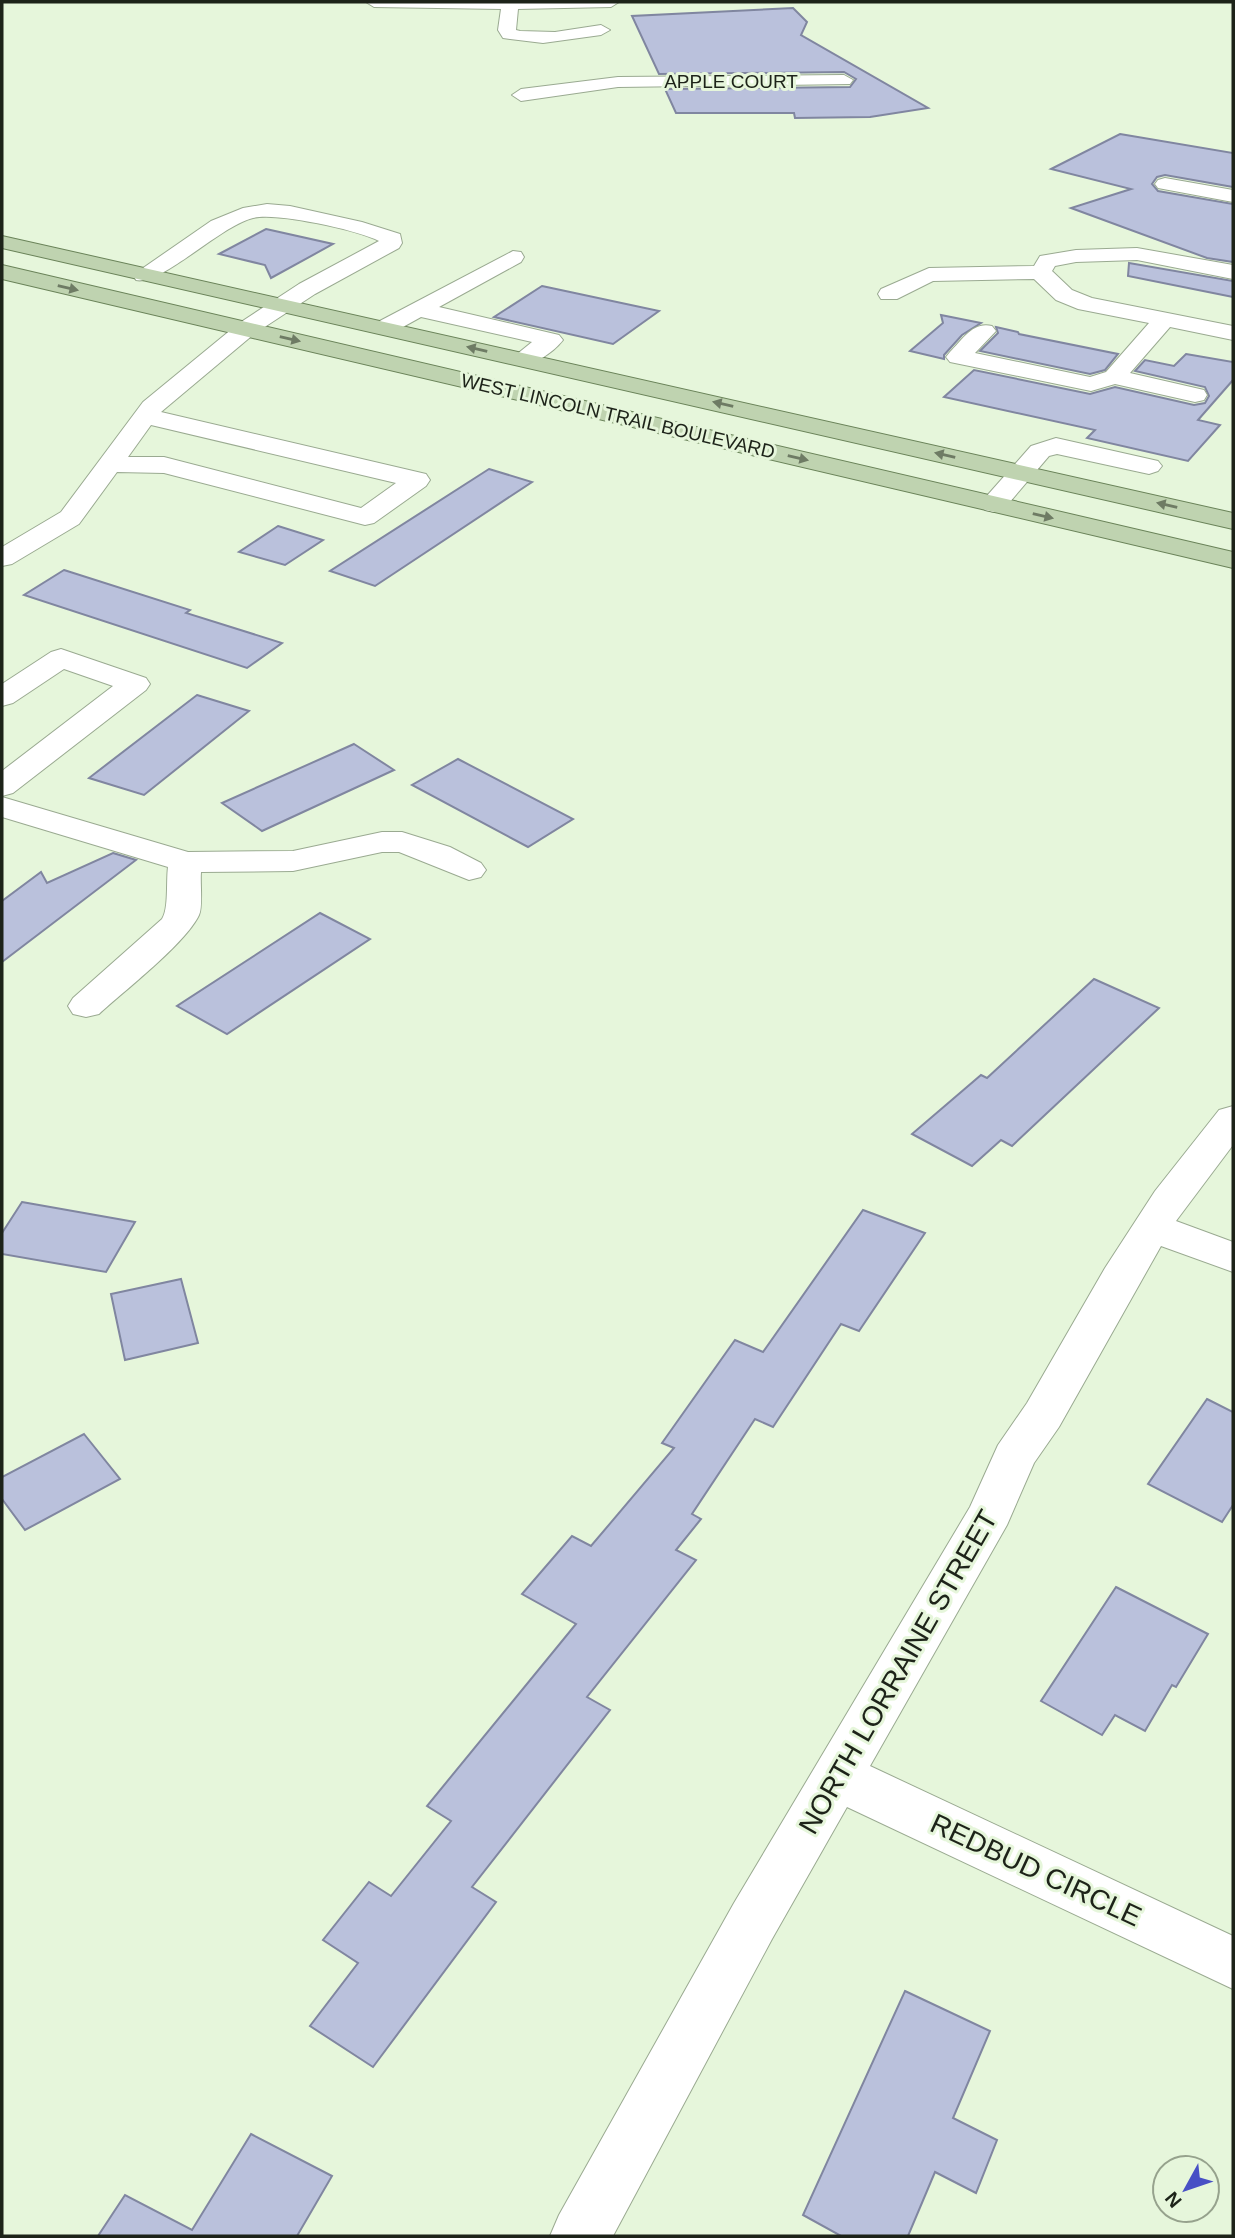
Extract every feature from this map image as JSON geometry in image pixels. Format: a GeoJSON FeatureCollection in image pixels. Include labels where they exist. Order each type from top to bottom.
{"type":"FeatureCollection","features":[{"type":"Feature","properties":{"kind":"main road","name":"WEST LINCOLN TRAIL BOULEVARD"},"geometry":{"type":"LineString","coordinates":[[2,242],[1233,521]]}},
{"type":"Feature","properties":{"kind":"main road","name":"WEST LINCOLN TRAIL BOULEVARD"},"geometry":{"type":"LineString","coordinates":[[2,272],[1233,560]]}},
{"type":"Feature","properties":{"kind":"street"},"geometry":{"type":"LineString","coordinates":[[374,2],[611,2]]}},
{"type":"Feature","properties":{"kind":"street"},"geometry":{"type":"LineString","coordinates":[[510,4],[507,30],[509,34],[603,36],[591,2]]}},
{"type":"Feature","properties":{"kind":"street","name":"APPLE COURT"},"geometry":{"type":"LineString","coordinates":[[521,95],[616,75],[844,80]]}},
{"type":"Feature","properties":{"kind":"street"},"geometry":{"type":"LineString","coordinates":[[1165,184],[1233,196]]}},
{"type":"Feature","properties":{"kind":"street"},"geometry":{"type":"LineString","coordinates":[[2,558],[69,518],[152,407],[246,329],[391,243],[392,239],[376,232],[279,211],[258,210],[234,219],[187,244],[169,260],[144,275]]}},
{"type":"Feature","properties":{"kind":"street"},"geometry":{"type":"LineString","coordinates":[[1040,272],[1048,261],[1116,254],[1137,254],[1233,272]]}},
{"type":"Feature","properties":{"kind":"street"},"geometry":{"type":"LineString","coordinates":[[384,328],[513,257]]}},
{"type":"Feature","properties":{"kind":"street"},"geometry":{"type":"LineString","coordinates":[[889,294],[929,275],[1040,272],[1064,295],[1086,304],[1233,333]]}},
{"type":"Feature","properties":{"kind":"street"},"geometry":{"type":"LineString","coordinates":[[418,309],[551,340],[523,359]]}},
{"type":"Feature","properties":{"kind":"street"},"geometry":{"type":"LineString","coordinates":[[1114,377],[1164,320]]}},
{"type":"Feature","properties":{"kind":"street"},"geometry":{"type":"LineString","coordinates":[[985,331],[958,357],[1091,384],[1114,377],[1195,395]]}},
{"type":"Feature","properties":{"kind":"street"},"geometry":{"type":"LineString","coordinates":[[110,464],[164,465],[365,517],[416,480],[145,416]]}},
{"type":"Feature","properties":{"kind":"street"},"geometry":{"type":"LineString","coordinates":[[994,504],[1040,451],[1056,446],[1149,466]]}},
{"type":"Feature","properties":{"kind":"street"},"geometry":{"type":"LineString","coordinates":[[2,697],[61,657],[135,684],[2,786]]}},
{"type":"Feature","properties":{"kind":"street"},"geometry":{"type":"LineString","coordinates":[[2,807],[186,862],[292,861],[382,842],[402,842],[438,854],[469,870]]}},
{"type":"Feature","properties":{"kind":"street"},"geometry":{"type":"LineString","coordinates":[[86,1006],[175,926],[184,912],[182,888],[186,862]]}},
{"type":"Feature","properties":{"kind":"street","name":"NORTH LORRAINE STREET"},"geometry":{"type":"LineString","coordinates":[[580,2236],[667,2082],[752,1921],[840,1775],[991,1513],[1014,1457],[1043,1415],[1120,1278],[1169,1201],[1233,1119]]}},
{"type":"Feature","properties":{"kind":"street"},"geometry":{"type":"LineString","coordinates":[[1153,1228],[1233,1258]]}},
{"type":"Feature","properties":{"kind":"street","name":"REDBUD CIRCLE"},"geometry":{"type":"LineString","coordinates":[[840,1775],[866,1791],[1233,1963]]}},
{"type":"Feature","properties":{"kind":"building"},"geometry":{"type":"Polygon","coordinates":[[[793,8],[807,22],[801,35],[928,108],[870,117],[795,118],[794,113],[676,113],[665,89],[850,87],[856,79],[844,72],[659,74],[632,16],[793,8]]]}},
{"type":"Feature","properties":{"kind":"building"},"geometry":{"type":"Polygon","coordinates":[[[1120,134],[1233,153],[1233,187],[1165,175],[1157,177],[1152,184],[1158,191],[1233,204],[1233,262],[1207,258],[1071,208],[1131,189],[1051,169],[1120,134]]]}},
{"type":"Feature","properties":{"kind":"building"},"geometry":{"type":"Polygon","coordinates":[[[266,229],[333,244],[271,278],[265,265],[219,254],[266,229]]]}},
{"type":"Feature","properties":{"kind":"building"},"geometry":{"type":"Polygon","coordinates":[[[1129,263],[1233,281],[1233,297],[1128,276],[1129,263]]]}},
{"type":"Feature","properties":{"kind":"building"},"geometry":{"type":"Polygon","coordinates":[[[542,286],[659,311],[613,344],[494,317],[542,286]]]}},
{"type":"Feature","properties":{"kind":"building"},"geometry":{"type":"Polygon","coordinates":[[[941,315],[981,323],[962,335],[944,355],[944,359],[910,351],[943,323],[941,315]]]}},
{"type":"Feature","properties":{"kind":"building"},"geometry":{"type":"Polygon","coordinates":[[[996,327],[1118,354],[1105,370],[1090,374],[980,351],[998,333],[996,327]]]}},
{"type":"Feature","properties":{"kind":"building"},"geometry":{"type":"Polygon","coordinates":[[[1186,354],[1233,362],[1233,380],[1198,420],[1220,425],[1188,461],[1087,438],[1095,430],[944,397],[974,370],[1090,394],[1115,387],[1194,405],[1205,403],[1209,396],[1205,387],[1135,371],[1145,360],[1174,366],[1186,354]]]}},
{"type":"Feature","properties":{"kind":"building"},"geometry":{"type":"Polygon","coordinates":[[[489,469],[532,482],[375,586],[330,571],[489,469]]]}},
{"type":"Feature","properties":{"kind":"building"},"geometry":{"type":"Polygon","coordinates":[[[278,526],[323,540],[285,565],[239,552],[278,526]]]}},
{"type":"Feature","properties":{"kind":"building"},"geometry":{"type":"Polygon","coordinates":[[[64,570],[282,643],[247,668],[24,595],[64,570]]]}},
{"type":"Feature","properties":{"kind":"building"},"geometry":{"type":"Polygon","coordinates":[[[197,695],[249,711],[144,795],[89,778],[197,695]]]}},
{"type":"Feature","properties":{"kind":"building"},"geometry":{"type":"Polygon","coordinates":[[[354,744],[394,770],[262,831],[222,803],[354,744]]]}},
{"type":"Feature","properties":{"kind":"building"},"geometry":{"type":"Polygon","coordinates":[[[458,759],[573,819],[528,847],[412,785],[458,759]]]}},
{"type":"Feature","properties":{"kind":"building"},"geometry":{"type":"Polygon","coordinates":[[[113,853],[136,860],[2,962],[2,901],[41,872],[47,883],[113,853]]]}},
{"type":"Feature","properties":{"kind":"building"},"geometry":{"type":"Polygon","coordinates":[[[320,913],[370,939],[227,1034],[177,1006],[320,913]]]}},
{"type":"Feature","properties":{"kind":"building"},"geometry":{"type":"Polygon","coordinates":[[[1094,979],[1159,1008],[1012,1146],[1001,1140],[972,1166],[912,1134],[981,1075],[987,1078],[1094,979]]]}},
{"type":"Feature","properties":{"kind":"building"},"geometry":{"type":"Polygon","coordinates":[[[22,1202],[135,1222],[106,1272],[2,1254],[2,1233],[22,1202]]]}},
{"type":"Feature","properties":{"kind":"building"},"geometry":{"type":"Polygon","coordinates":[[[863,1210],[925,1233],[859,1331],[841,1324],[773,1427],[755,1419],[692,1514],[701,1519],[676,1550],[696,1560],[587,1697],[610,1710],[472,1887],[496,1902],[373,2067],[310,2026],[358,1963],[323,1940],[369,1882],[391,1896],[451,1821],[427,1806],[576,1624],[522,1594],[572,1536],[591,1546],[674,1448],[662,1443],[735,1340],[763,1352],[863,1210]]]}},
{"type":"Feature","properties":{"kind":"building"},"geometry":{"type":"Polygon","coordinates":[[[181,1279],[198,1343],[125,1360],[111,1294],[181,1279]]]}},
{"type":"Feature","properties":{"kind":"building"},"geometry":{"type":"Polygon","coordinates":[[[1207,1399],[1233,1412],[1233,1505],[1222,1522],[1148,1484],[1207,1399]]]}},
{"type":"Feature","properties":{"kind":"building"},"geometry":{"type":"Polygon","coordinates":[[[84,1434],[120,1479],[25,1530],[2,1499],[2,1477],[84,1434]]]}},
{"type":"Feature","properties":{"kind":"building"},"geometry":{"type":"Polygon","coordinates":[[[1116,1587],[1208,1634],[1176,1687],[1172,1685],[1145,1731],[1115,1715],[1102,1735],[1041,1701],[1116,1587]]]}},
{"type":"Feature","properties":{"kind":"building"},"geometry":{"type":"Polygon","coordinates":[[[905,1991],[990,2031],[953,2118],[997,2140],[976,2193],[935,2172],[908,2236],[841,2236],[803,2215],[905,1991]]]}},
{"type":"Feature","properties":{"kind":"building"},"geometry":{"type":"Polygon","coordinates":[[[251,2134],[332,2176],[297,2236],[98,2236],[125,2195],[192,2230],[251,2134]]]}}]}
